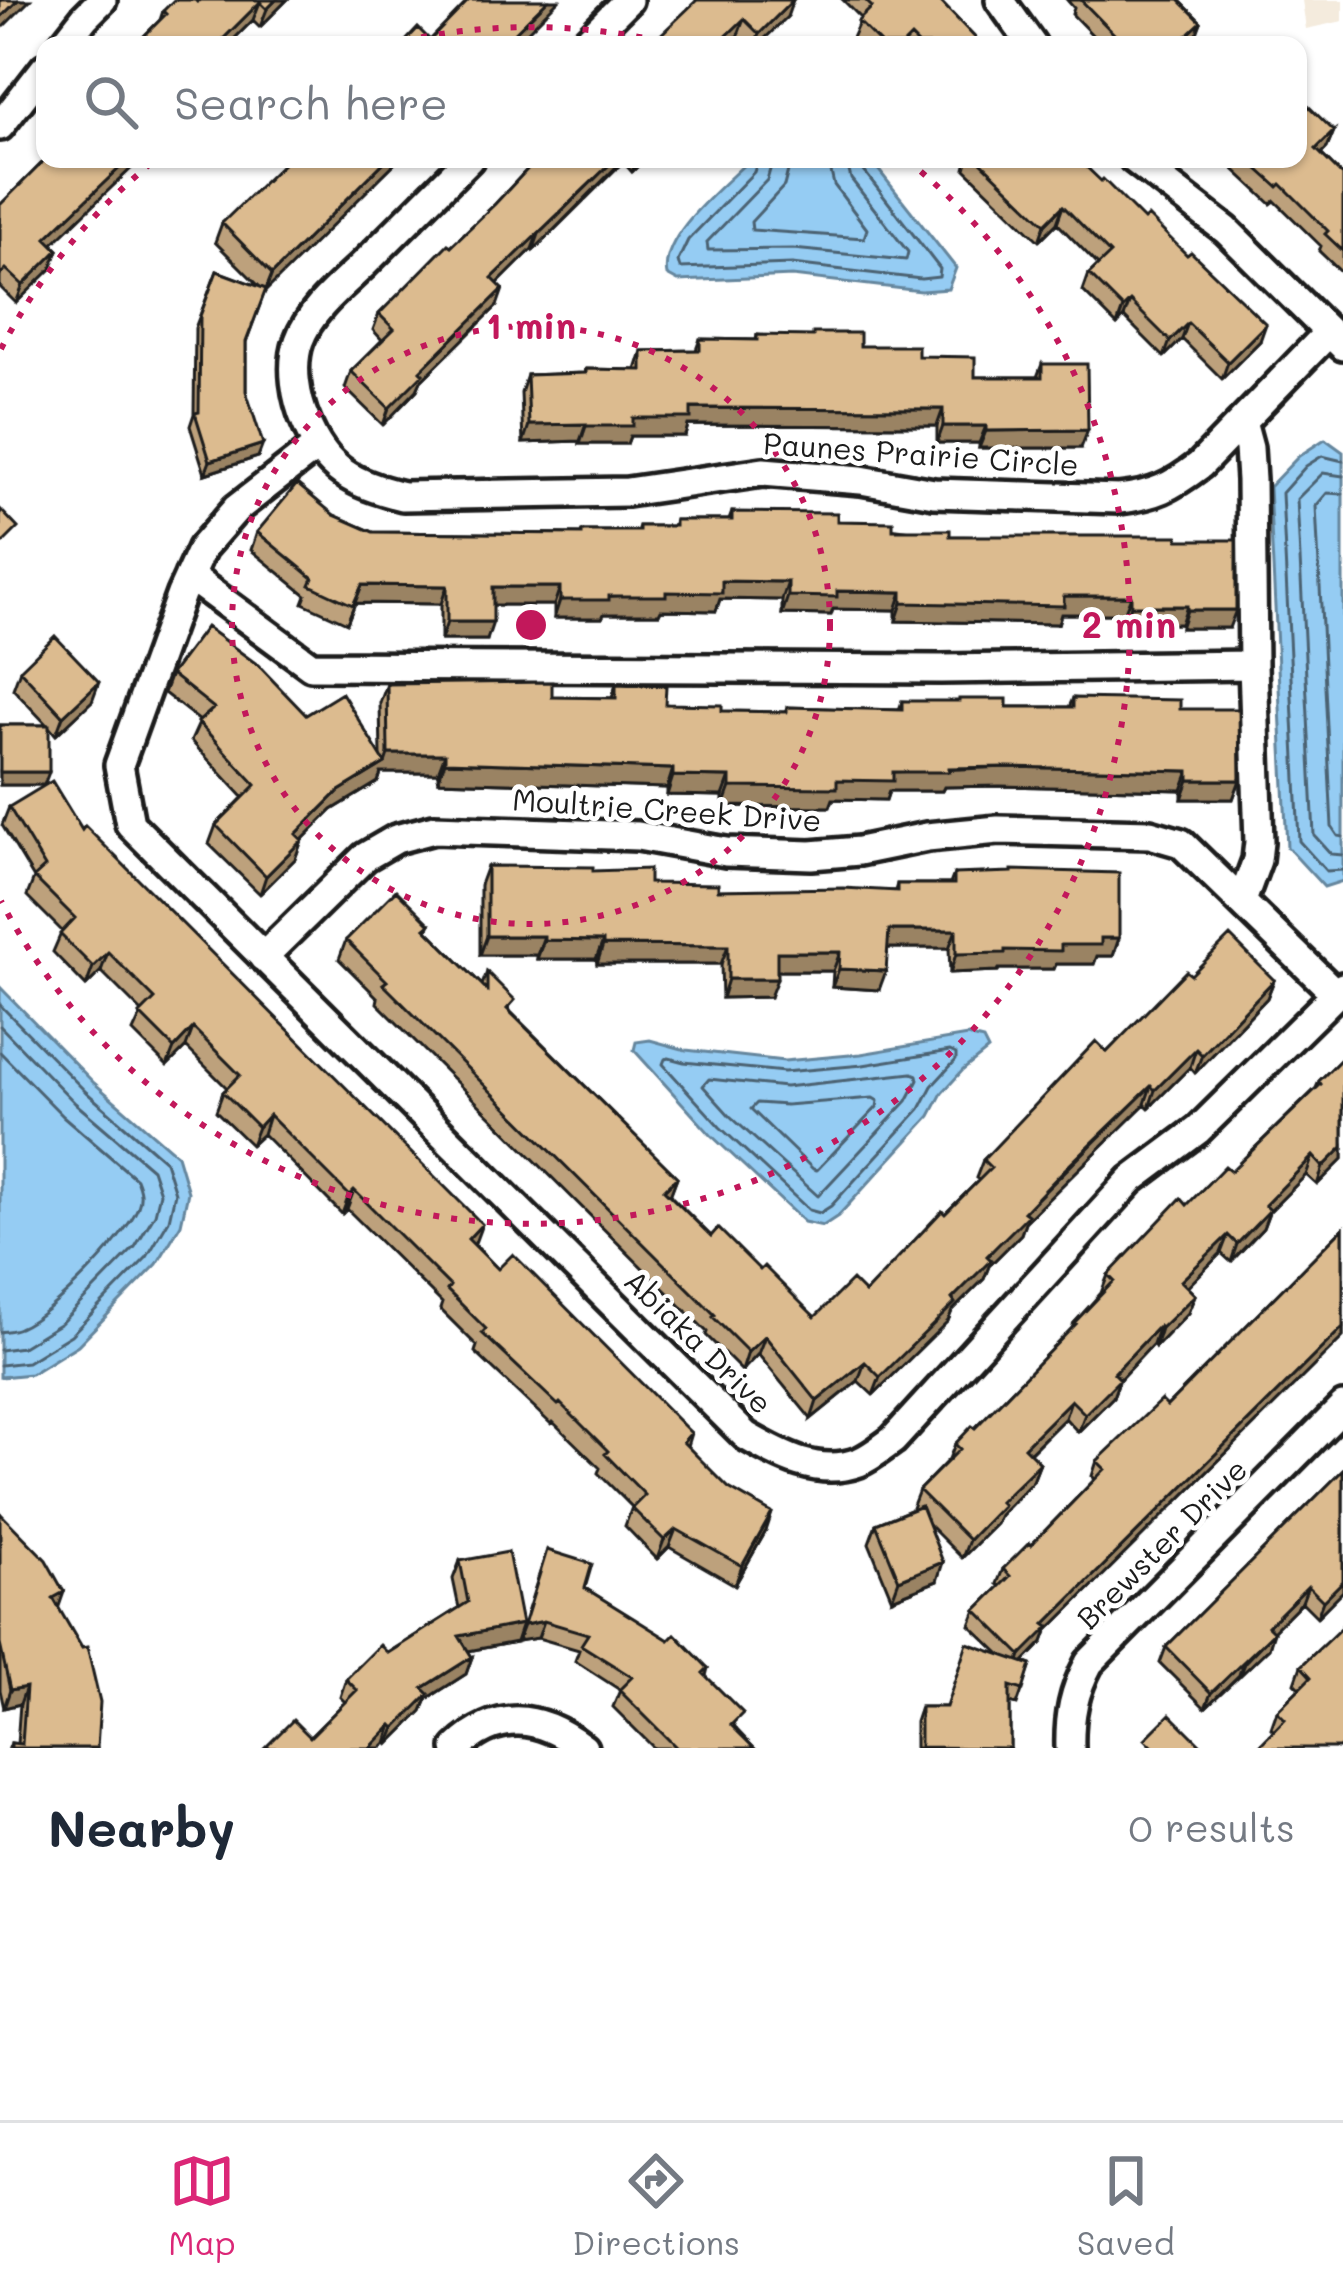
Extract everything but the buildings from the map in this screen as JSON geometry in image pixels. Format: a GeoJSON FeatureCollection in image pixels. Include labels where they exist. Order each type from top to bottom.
{"type":"FeatureCollection","features":[{"type":"Feature","properties":{"kind":"street"},"geometry":{"type":"LineString","coordinates":[[71,36],[102,0]]}},
{"type":"Feature","properties":{"kind":"street"},"geometry":{"type":"LineString","coordinates":[[592,36],[628,0]]}},
{"type":"Feature","properties":{"kind":"street"},"geometry":{"type":"LineString","coordinates":[[1000,0],[1026,36]]}},
{"type":"Feature","properties":{"kind":"street"},"geometry":{"type":"LineString","coordinates":[[0,126],[36,80]]}},
{"type":"Feature","properties":{"kind":"street"},"geometry":{"type":"LineString","coordinates":[[460,168],[317,310],[298,341],[296,370],[298,403],[316,447],[220,524],[189,576],[311,666],[941,669],[1253,665]]}},
{"type":"Feature","properties":{"kind":"street","name":"Paunes Prairie Circle"},"geometry":{"type":"LineString","coordinates":[[316,447],[368,488],[403,496],[627,492],[763,472],[861,480],[934,493],[1149,496],[1200,465],[1336,339],[1226,230],[1147,168]]}},
{"type":"Feature","properties":{"kind":"street"},"geometry":{"type":"LineString","coordinates":[[1242,422],[1250,448],[1259,842],[1242,901]]}},
{"type":"Feature","properties":{"kind":"street","name":"Abiaka Drive"},"geometry":{"type":"LineString","coordinates":[[189,576],[119,765],[130,824],[746,1436],[787,1459],[823,1468],[860,1461],[893,1440],[1131,1180],[1198,1130],[1340,991]]}},
{"type":"Feature","properties":{"kind":"street","name":"Moultrie Creek Drive"},"geometry":{"type":"LineString","coordinates":[[263,957],[365,857],[396,839],[434,829],[638,836],[726,852],[811,855],[998,830],[1150,834],[1181,843],[1340,991]]}},
{"type":"Feature","properties":{"kind":"street","name":"Brewster Drive"},"geometry":{"type":"LineString","coordinates":[[1070,1748],[1069,1723],[1077,1685],[1090,1663],[1343,1407]]}},
{"type":"Feature","properties":{"kind":"street"},"geometry":{"type":"LineString","coordinates":[[457,1748],[474,1732],[516,1719],[550,1726],[583,1748]]}},
{"type":"Feature","properties":{"kind":"shaded area"},"geometry":{"type":"Polygon","coordinates":[[[1302,0],[1343,0],[1343,21],[1306,29],[1302,0]]]}},
{"type":"Feature","properties":{"kind":"water"},"geometry":{"type":"Polygon","coordinates":[[[741,168],[877,168],[956,268],[948,289],[921,291],[792,276],[678,281],[667,275],[673,244],[741,168]]]}},
{"type":"Feature","properties":{"kind":"water"},"geometry":{"type":"Polygon","coordinates":[[[1325,439],[1343,452],[1343,881],[1324,887],[1287,847],[1269,487],[1299,456],[1325,439]]]}},
{"type":"Feature","properties":{"kind":"water"},"geometry":{"type":"Polygon","coordinates":[[[0,987],[94,1083],[177,1155],[188,1192],[181,1224],[157,1264],[78,1345],[31,1374],[0,1377],[0,987]]]}},
{"type":"Feature","properties":{"kind":"water"},"geometry":{"type":"Polygon","coordinates":[[[967,1036],[983,1040],[988,1050],[963,1070],[942,1093],[930,1116],[838,1216],[823,1226],[804,1222],[711,1135],[634,1050],[636,1042],[650,1040],[686,1050],[784,1061],[967,1036]]]}}]}
